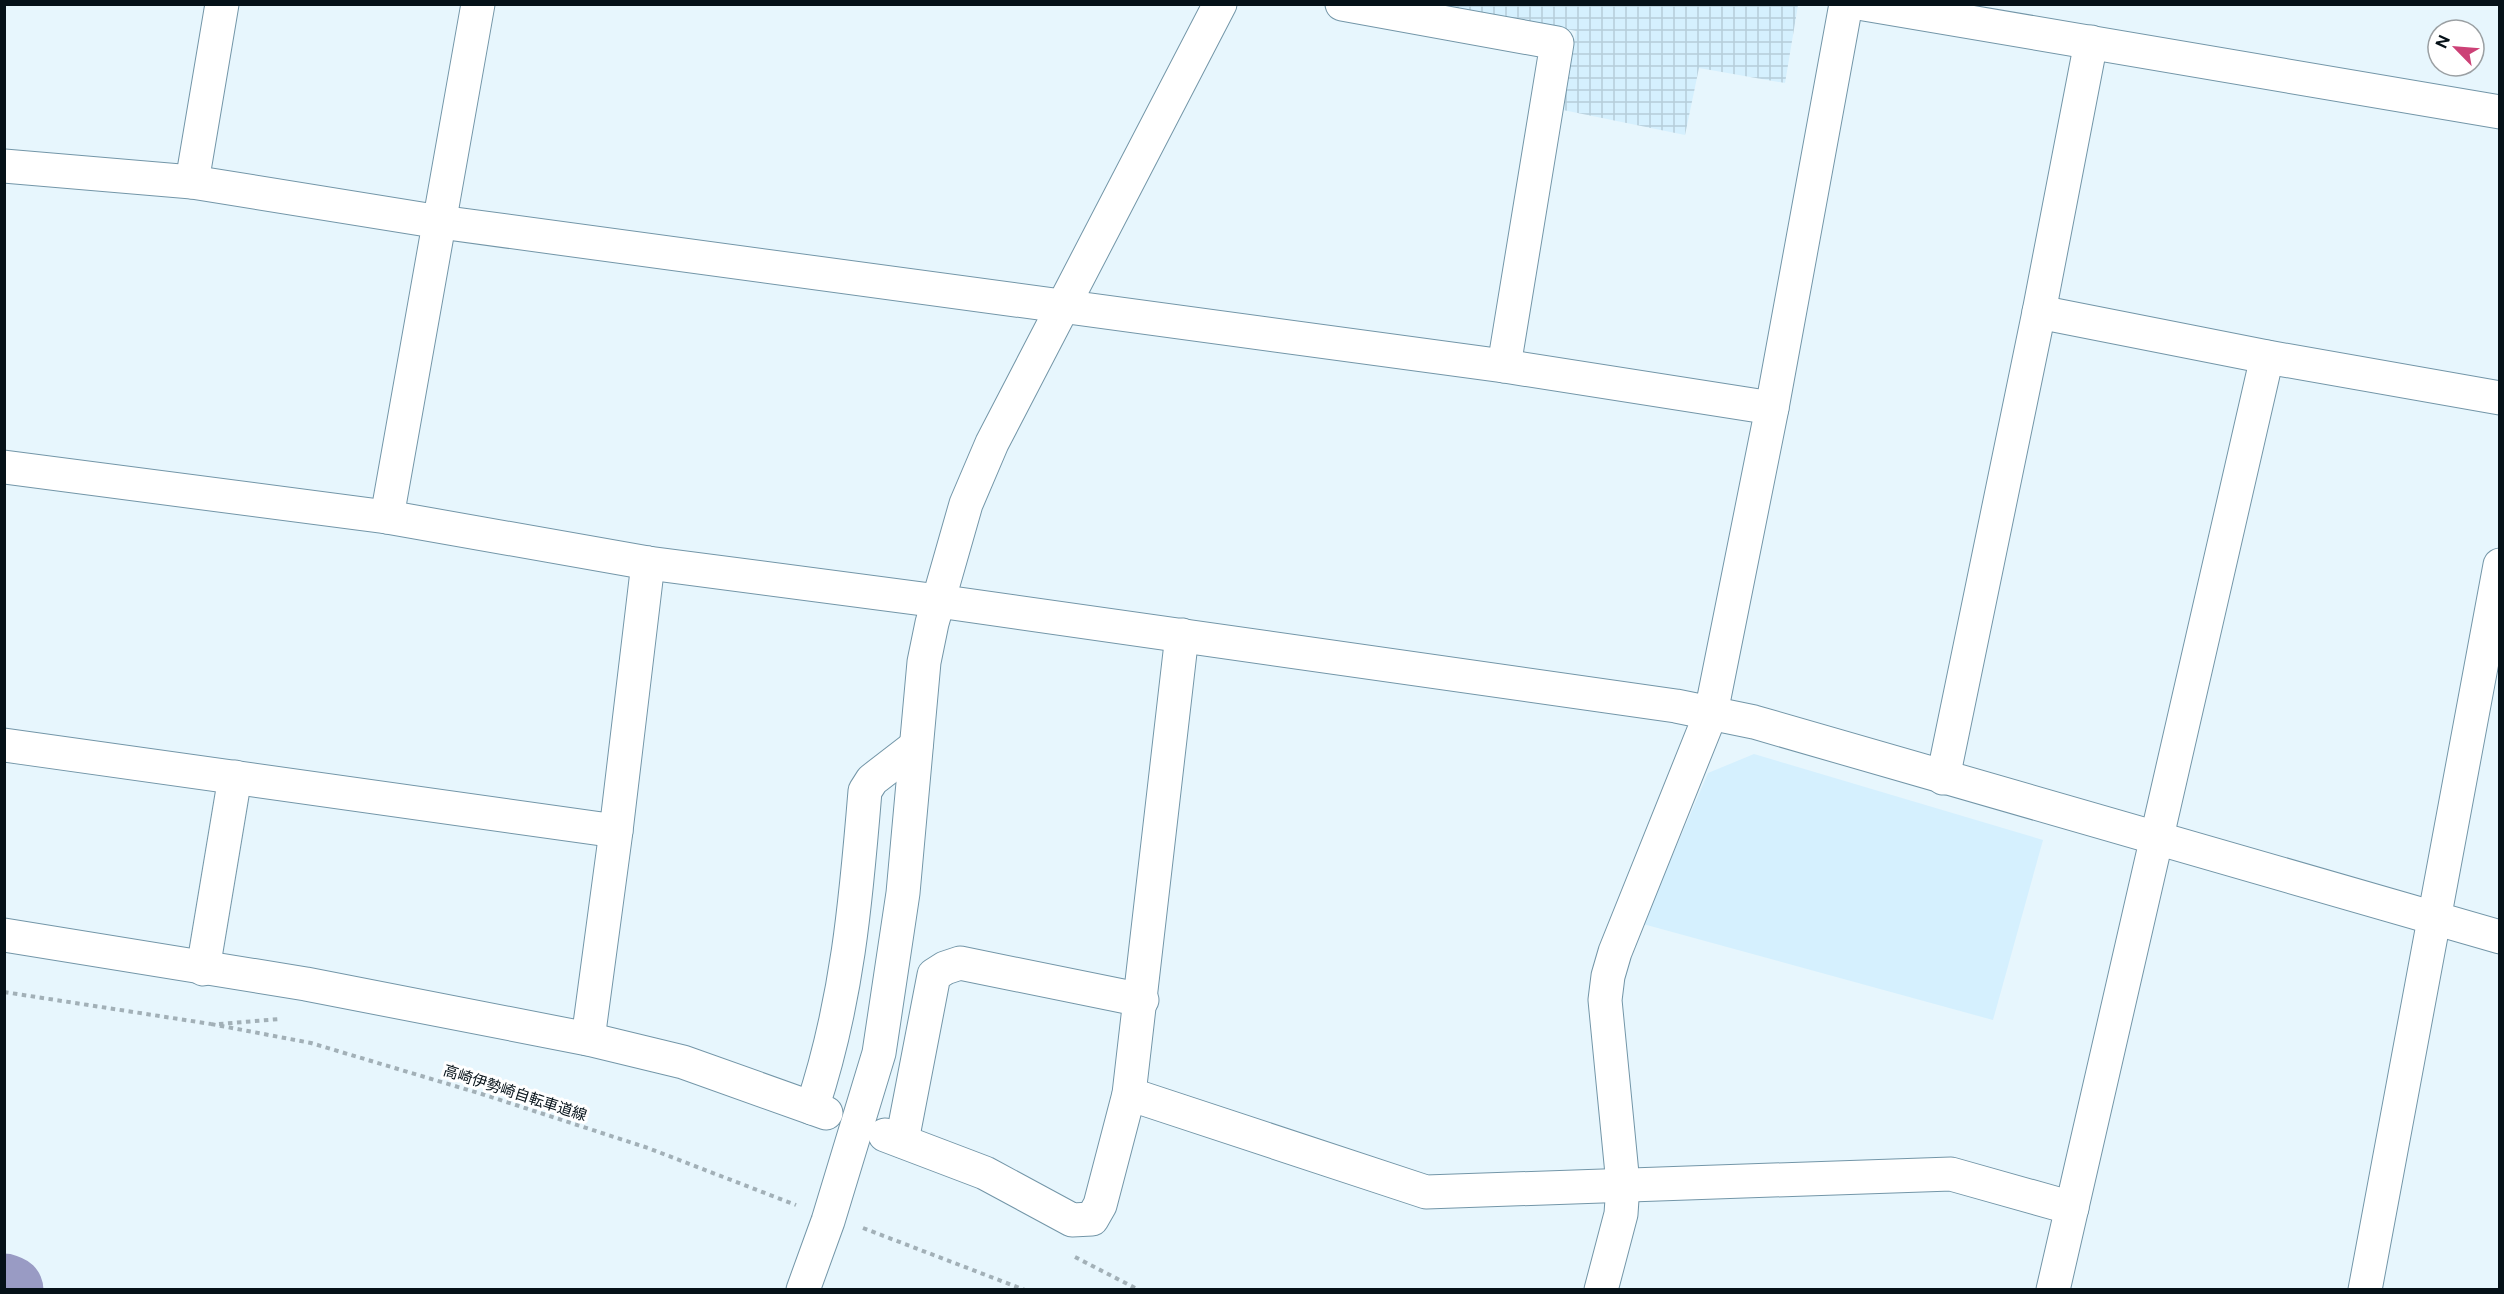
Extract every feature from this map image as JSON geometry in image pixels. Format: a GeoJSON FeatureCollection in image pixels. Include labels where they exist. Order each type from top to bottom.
{"type":"FeatureCollection","features":[{"type":"Feature","properties":{"kind":"street"},"geometry":{"type":"LineString","coordinates":[[192,182],[222,4]]}},
{"type":"Feature","properties":{"kind":"street"},"geometry":{"type":"LineString","coordinates":[[387,517],[478,4]]}},
{"type":"Feature","properties":{"kind":"street"},"geometry":{"type":"LineString","coordinates":[[803,1290],[822,1238],[879,1053],[903,893],[924,662],[938,601],[966,504],[992,443],[1220,4]]}},
{"type":"Feature","properties":{"kind":"street"},"geometry":{"type":"LineString","coordinates":[[1342,4],[1557,43],[1504,366]]}},
{"type":"Feature","properties":{"kind":"street"},"geometry":{"type":"LineString","coordinates":[[1600,1290],[1621,1214],[1623,1184],[1605,1000],[1608,976],[1615,952],[1711,712],[1772,408],[1846,4]]}},
{"type":"Feature","properties":{"kind":"street"},"geometry":{"type":"LineString","coordinates":[[1864,4],[2499,112]]}},
{"type":"Feature","properties":{"kind":"street"},"geometry":{"type":"LineString","coordinates":[[1943,778],[2039,312],[2091,42]]}},
{"type":"Feature","properties":{"kind":"street"},"geometry":{"type":"LineString","coordinates":[[4,166],[192,182],[440,222],[1504,366],[1772,408]]}},
{"type":"Feature","properties":{"kind":"street"},"geometry":{"type":"LineString","coordinates":[[2039,312],[2267,357],[2499,398]]}},
{"type":"Feature","properties":{"kind":"street"},"geometry":{"type":"LineString","coordinates":[[2053,1290],[2267,357]]}},
{"type":"Feature","properties":{"kind":"street"},"geometry":{"type":"LineString","coordinates":[[4,467],[387,517],[648,563],[1182,635],[1711,712],[1754,722],[2499,938]]}},
{"type":"Feature","properties":{"kind":"street"},"geometry":{"type":"LineString","coordinates":[[588,1039],[648,563]]}},
{"type":"Feature","properties":{"kind":"street"},"geometry":{"type":"LineString","coordinates":[[2365,1290],[2499,565]]}},
{"type":"Feature","properties":{"kind":"street"},"geometry":{"type":"LineString","coordinates":[[1142,1000],[960,963],[945,968],[934,975],[893,1138],[985,1173],[1072,1220],[1092,1219],[1100,1205],[1129,1094],[1142,1000],[1182,635]]}},
{"type":"Feature","properties":{"kind":"street"},"geometry":{"type":"LineString","coordinates":[[4,745],[616,831]]}},
{"type":"Feature","properties":{"kind":"street"},"geometry":{"type":"LineString","coordinates":[[4,935],[306,984],[588,1039],[683,1062],[819,1111],[853,936],[865,791],[872,780],[916,746]]}},
{"type":"Feature","properties":{"kind":"street"},"geometry":{"type":"LineString","coordinates":[[203,969],[235,777]]}},
{"type":"Feature","properties":{"kind":"street"},"geometry":{"type":"LineString","coordinates":[[1129,1094],[1426,1192],[1951,1174],[2072,1208]]}},
{"type":"Feature","properties":{"kind":"path","name":"高崎伊勢崎自転車道線"},"geometry":{"type":"LineString","coordinates":[[4,992],[212,1024],[311,1043],[485,1095],[648,1148],[805,1209]]}},
{"type":"Feature","properties":{"kind":"path","name":"高崎伊勢崎自転車道線"},"geometry":{"type":"LineString","coordinates":[[212,1024],[291,1018]]}},
{"type":"Feature","properties":{"kind":"path"},"geometry":{"type":"LineString","coordinates":[[857,1225],[1025,1290]]}},
{"type":"Feature","properties":{"kind":"shaded area"},"geometry":{"type":"Polygon","coordinates":[[[1436,5],[1798,5],[1785,83],[1699,68],[1685,135],[1563,110],[1576,31],[1436,5]]]}},
{"type":"Feature","properties":{"kind":"shaded area"},"geometry":{"type":"Polygon","coordinates":[[[1754,754],[2043,840],[1993,1020],[1643,924],[1708,773],[1754,754]]]}},
{"type":"Feature","properties":{"kind":"waterway"},"geometry":{"type":"LineString","coordinates":[[4,1288],[9,1290]]}}]}
